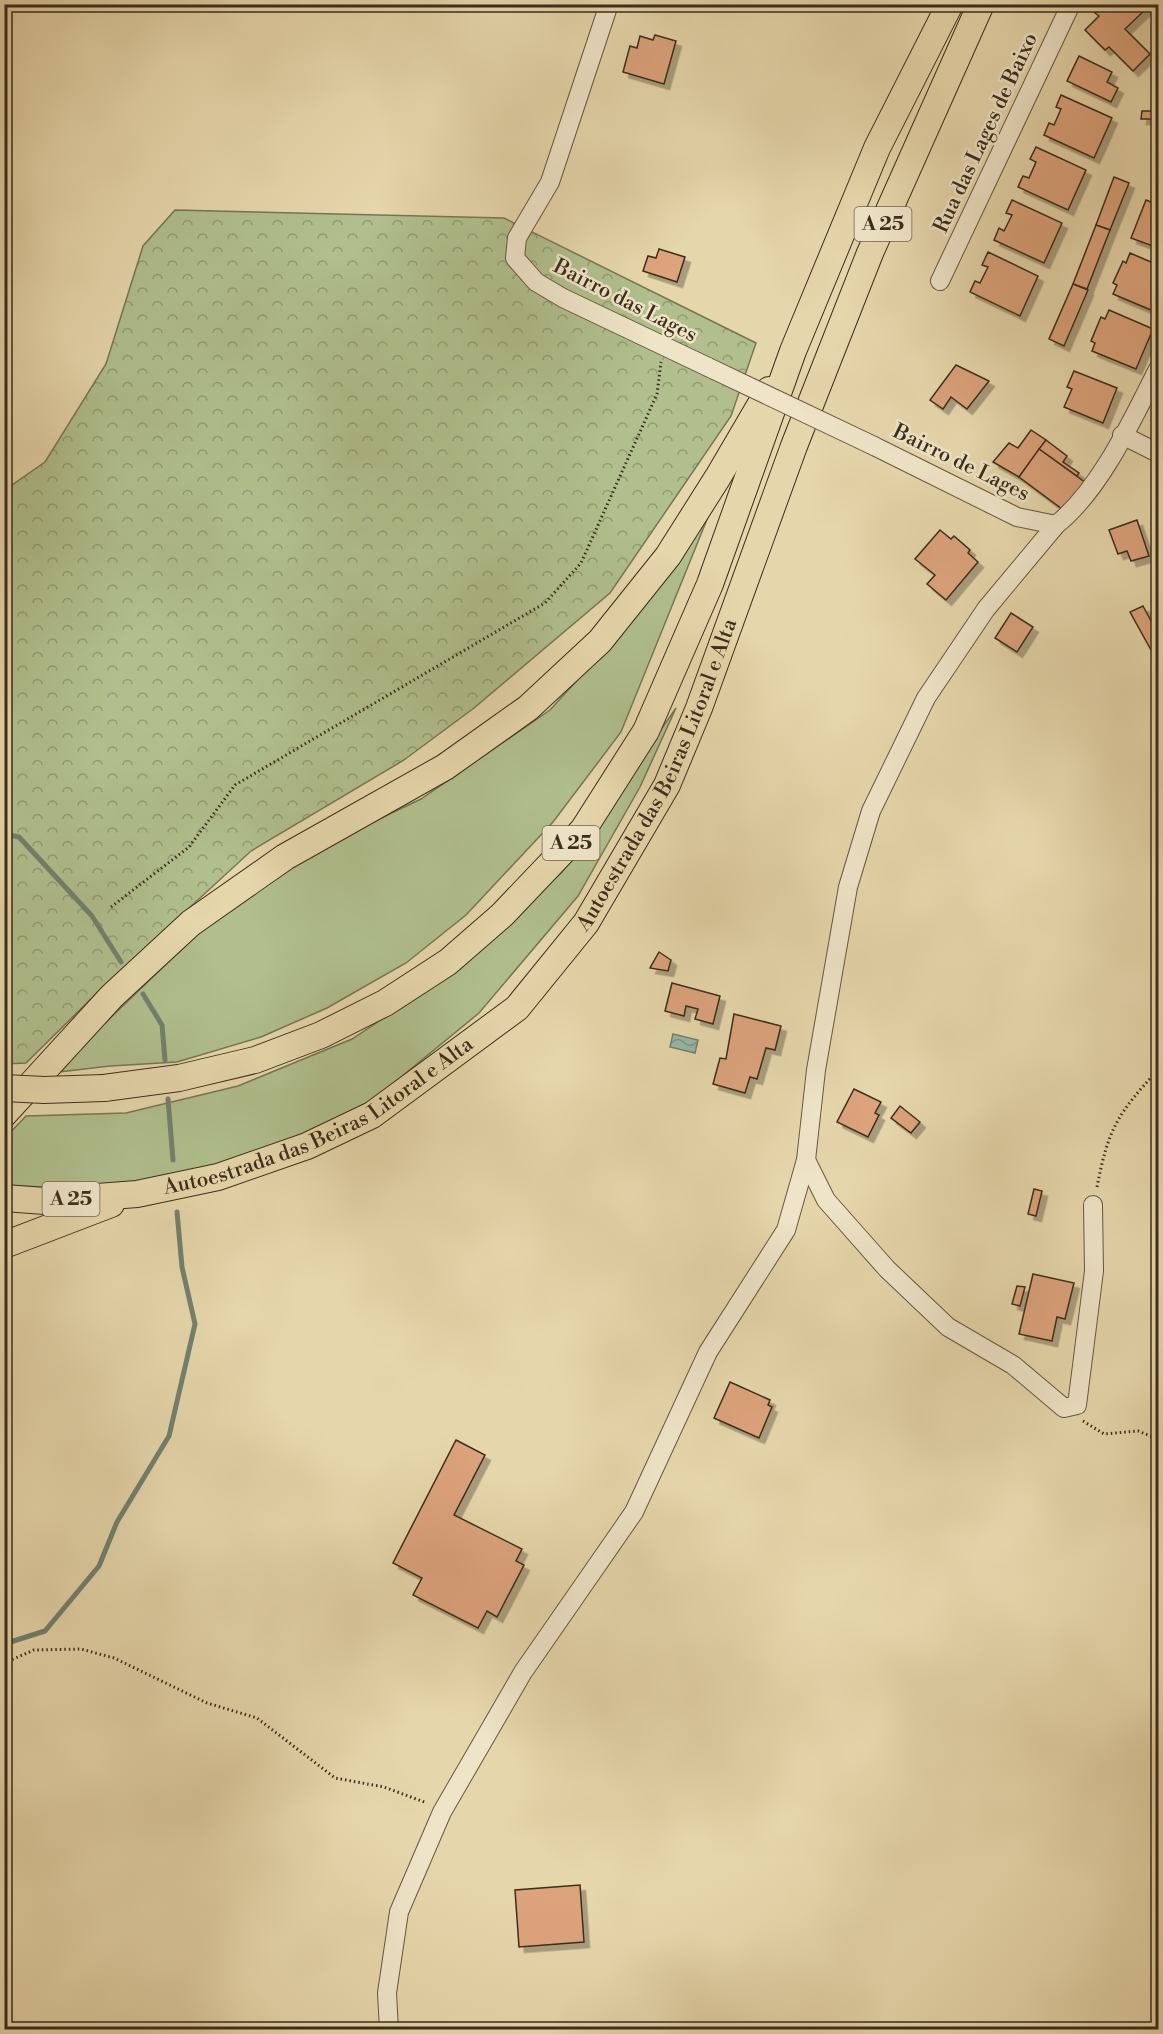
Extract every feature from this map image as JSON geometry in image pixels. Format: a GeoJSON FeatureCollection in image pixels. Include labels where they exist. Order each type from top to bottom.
{"type":"FeatureCollection","features":[{"type":"Feature","properties":{"kind":"highway","name":"Autoestrada das Beiras Litoral e Alta"},"geometry":{"type":"LineString","coordinates":[[4,1088],[104,1089],[179,1078],[255,1059],[321,1035],[385,1003],[448,962],[502,915],[583,830],[646,731],[710,584],[793,351],[877,148],[950,4]]}},
{"type":"Feature","properties":{"kind":"highway","name":"Autoestrada das Beiras Litoral e Alta"},"geometry":{"type":"LineString","coordinates":[[4,1198],[45,1201],[137,1194],[230,1173],[308,1146],[372,1115],[517,1008],[586,922],[667,785],[699,708],[795,446],[870,253],[981,4]]}},
{"type":"Feature","properties":{"kind":"highway"},"geometry":{"type":"LineString","coordinates":[[4,1114],[112,996],[191,923],[285,857],[445,767],[528,708],[600,641],[668,556],[793,351]]}},
{"type":"Feature","properties":{"kind":"highway"},"geometry":{"type":"LineString","coordinates":[[4,1245],[137,1194]]}},
{"type":"Feature","properties":{"kind":"street","name":"Bairro das Lages"},"geometry":{"type":"LineString","coordinates":[[609,4],[550,182],[517,238],[515,258],[536,282],[663,346],[874,446]]}},
{"type":"Feature","properties":{"kind":"street","name":"Rua das Lages de Baixo"},"geometry":{"type":"LineString","coordinates":[[940,280],[1071,4]]}},
{"type":"Feature","properties":{"kind":"street"},"geometry":{"type":"LineString","coordinates":[[389,2030],[387,1993],[399,1912],[442,1812],[523,1672],[634,1512],[708,1352],[786,1230],[806,1160],[816,1070],[848,887],[871,811],[926,698],[986,609],[1056,525],[1077,508],[1122,435],[1158,369]]}},
{"type":"Feature","properties":{"kind":"street"},"geometry":{"type":"LineString","coordinates":[[1122,435],[1158,453]]}},
{"type":"Feature","properties":{"kind":"street","name":"Bairro de Lages"},"geometry":{"type":"LineString","coordinates":[[874,446],[1017,517],[1056,525]]}},
{"type":"Feature","properties":{"kind":"street"},"geometry":{"type":"LineString","coordinates":[[806,1160],[826,1200],[887,1269],[948,1327],[1013,1365],[1064,1408],[1077,1405],[1094,1271],[1093,1205]]}},
{"type":"Feature","properties":{"kind":"path"},"geometry":{"type":"LineString","coordinates":[[111,907],[189,847],[235,785],[545,603],[581,563],[657,394],[663,346]]}},
{"type":"Feature","properties":{"kind":"path"},"geometry":{"type":"LineString","coordinates":[[1093,1205],[1103,1155],[1117,1118],[1158,1070]]}},
{"type":"Feature","properties":{"kind":"path"},"geometry":{"type":"LineString","coordinates":[[1064,1408],[1104,1434],[1138,1431],[1158,1439]]}},
{"type":"Feature","properties":{"kind":"path"},"geometry":{"type":"LineString","coordinates":[[4,1663],[34,1650],[81,1649],[114,1658],[207,1703],[257,1718],[335,1778],[384,1787],[419,1797],[442,1812]]}},
{"type":"Feature","properties":{"kind":"green space"},"geometry":{"type":"Polygon","coordinates":[[[175,210],[504,218],[756,343],[731,416],[610,593],[474,708],[404,760],[251,851],[100,990],[26,1063],[5,1064],[5,490],[45,462],[106,364],[143,246],[175,210]]]}},
{"type":"Feature","properties":{"kind":"green space"},"geometry":{"type":"Polygon","coordinates":[[[712,507],[621,732],[553,822],[466,915],[406,963],[327,1008],[261,1037],[177,1062],[59,1072],[102,1026],[209,923],[285,870],[358,829],[421,799],[550,710],[603,652],[712,507]]]}},
{"type":"Feature","properties":{"kind":"green space"},"geometry":{"type":"Polygon","coordinates":[[[676,708],[640,787],[578,896],[479,1013],[373,1100],[289,1141],[225,1163],[148,1181],[91,1190],[5,1185],[4,1139],[26,1116],[126,1113],[238,1086],[352,1039],[450,974],[562,872],[676,708]]]}},
{"type":"Feature","properties":{"kind":"water"},"geometry":{"type":"Polygon","coordinates":[[[673,1034],[698,1040],[695,1053],[670,1047],[673,1034]]]}},
{"type":"Feature","properties":{"kind":"building"},"geometry":{"type":"Polygon","coordinates":[[[1104,4],[1143,4],[1147,8],[1125,29],[1150,54],[1133,71],[1109,47],[1105,50],[1085,30],[1099,16],[1095,13],[1104,4]]]}},
{"type":"Feature","properties":{"kind":"building"},"geometry":{"type":"Polygon","coordinates":[[[655,35],[676,41],[664,84],[623,72],[630,46],[637,48],[640,36],[653,40],[655,35]]]}},
{"type":"Feature","properties":{"kind":"building"},"geometry":{"type":"Polygon","coordinates":[[[1079,56],[1112,72],[1107,82],[1118,88],[1111,102],[1067,81],[1079,56]]]}},
{"type":"Feature","properties":{"kind":"building"},"geometry":{"type":"Polygon","coordinates":[[[1061,95],[1112,118],[1094,158],[1044,135],[1049,123],[1054,125],[1061,109],[1056,107],[1061,95]]]}},
{"type":"Feature","properties":{"kind":"building"},"geometry":{"type":"Polygon","coordinates":[[[1142,111],[1158,111],[1158,119],[1141,119],[1142,111]]]}},
{"type":"Feature","properties":{"kind":"building"},"geometry":{"type":"Polygon","coordinates":[[[1036,147],[1086,170],[1068,210],[1018,187],[1023,176],[1029,178],[1036,162],[1030,159],[1036,147]]]}},
{"type":"Feature","properties":{"kind":"building"},"geometry":{"type":"Polygon","coordinates":[[[1157,147],[1158,181],[1154,181],[1157,147]]]}},
{"type":"Feature","properties":{"kind":"building"},"geometry":{"type":"Polygon","coordinates":[[[1114,177],[1129,183],[1110,230],[1096,225],[1114,177]]]}},
{"type":"Feature","properties":{"kind":"building"},"geometry":{"type":"Polygon","coordinates":[[[1012,200],[1062,223],[1044,263],[994,240],[999,228],[1004,231],[1012,215],[1006,213],[1012,200]]]}},
{"type":"Feature","properties":{"kind":"building"},"geometry":{"type":"Polygon","coordinates":[[[1146,200],[1158,205],[1158,248],[1131,238],[1146,200]]]}},
{"type":"Feature","properties":{"kind":"building"},"geometry":{"type":"Polygon","coordinates":[[[1096,225],[1110,230],[1087,289],[1073,284],[1096,225]]]}},
{"type":"Feature","properties":{"kind":"building"},"geometry":{"type":"Polygon","coordinates":[[[659,249],[685,257],[677,282],[643,271],[648,256],[656,258],[659,249]]]}},
{"type":"Feature","properties":{"kind":"building"},"geometry":{"type":"Polygon","coordinates":[[[988,252],[1038,276],[1020,316],[970,292],[975,281],[980,283],[988,267],[982,265],[988,252]]]}},
{"type":"Feature","properties":{"kind":"building"},"geometry":{"type":"Polygon","coordinates":[[[1130,253],[1158,265],[1158,313],[1113,294],[1117,285],[1113,283],[1123,261],[1126,263],[1130,253]]]}},
{"type":"Feature","properties":{"kind":"building"},"geometry":{"type":"Polygon","coordinates":[[[1073,284],[1088,290],[1064,346],[1049,339],[1073,284]]]}},
{"type":"Feature","properties":{"kind":"building"},"geometry":{"type":"Polygon","coordinates":[[[1109,310],[1153,329],[1136,369],[1092,351],[1095,343],[1091,341],[1101,317],[1105,319],[1109,310]]]}},
{"type":"Feature","properties":{"kind":"building"},"geometry":{"type":"Polygon","coordinates":[[[956,365],[989,381],[967,409],[951,397],[943,409],[930,400],[956,365]]]}},
{"type":"Feature","properties":{"kind":"building"},"geometry":{"type":"Polygon","coordinates":[[[1074,371],[1117,388],[1103,423],[1064,407],[1072,389],[1067,387],[1074,371]]]}},
{"type":"Feature","properties":{"kind":"building"},"geometry":{"type":"Polygon","coordinates":[[[1031,430],[1046,440],[1019,477],[993,462],[1009,443],[1018,448],[1031,430]]]}},
{"type":"Feature","properties":{"kind":"building"},"geometry":{"type":"Polygon","coordinates":[[[1046,440],[1067,456],[1063,462],[1079,473],[1077,476],[1039,449],[1046,440]]]}},
{"type":"Feature","properties":{"kind":"building"},"geometry":{"type":"Polygon","coordinates":[[[1039,449],[1086,483],[1066,512],[1019,477],[1039,449]]]}},
{"type":"Feature","properties":{"kind":"building"},"geometry":{"type":"Polygon","coordinates":[[[1137,520],[1149,556],[1131,561],[1127,551],[1118,554],[1109,530],[1137,520]]]}},
{"type":"Feature","properties":{"kind":"building"},"geometry":{"type":"Polygon","coordinates":[[[940,530],[951,539],[954,536],[970,550],[968,553],[978,562],[946,600],[927,584],[935,575],[915,559],[940,530]]]}},
{"type":"Feature","properties":{"kind":"building"},"geometry":{"type":"Polygon","coordinates":[[[1143,606],[1158,634],[1158,646],[1151,650],[1130,612],[1143,606]]]}},
{"type":"Feature","properties":{"kind":"building"},"geometry":{"type":"Polygon","coordinates":[[[1011,613],[1033,627],[1017,652],[995,638],[1011,613]]]}},
{"type":"Feature","properties":{"kind":"building"},"geometry":{"type":"Polygon","coordinates":[[[659,952],[671,960],[668,971],[650,968],[659,952]]]}},
{"type":"Feature","properties":{"kind":"building"},"geometry":{"type":"Polygon","coordinates":[[[672,983],[720,996],[713,1024],[695,1019],[698,1009],[686,1006],[684,1016],[665,1011],[672,983]]]}},
{"type":"Feature","properties":{"kind":"building"},"geometry":{"type":"Polygon","coordinates":[[[734,1014],[781,1026],[775,1050],[766,1048],[757,1079],[750,1077],[745,1093],[713,1084],[720,1058],[726,1059],[734,1014]]]}},
{"type":"Feature","properties":{"kind":"building"},"geometry":{"type":"Polygon","coordinates":[[[854,1089],[881,1102],[875,1113],[879,1115],[868,1137],[837,1122],[854,1089]]]}},
{"type":"Feature","properties":{"kind":"building"},"geometry":{"type":"Polygon","coordinates":[[[900,1106],[920,1122],[911,1133],[891,1118],[900,1106]]]}},
{"type":"Feature","properties":{"kind":"building"},"geometry":{"type":"Polygon","coordinates":[[[1034,1189],[1042,1191],[1036,1216],[1028,1214],[1034,1189]]]}},
{"type":"Feature","properties":{"kind":"building"},"geometry":{"type":"Polygon","coordinates":[[[1033,1274],[1074,1283],[1065,1319],[1057,1317],[1052,1341],[1019,1334],[1033,1274]]]}},
{"type":"Feature","properties":{"kind":"building"},"geometry":{"type":"Polygon","coordinates":[[[1017,1286],[1025,1287],[1020,1306],[1012,1304],[1017,1286]]]}},
{"type":"Feature","properties":{"kind":"building"},"geometry":{"type":"Polygon","coordinates":[[[730,1382],[770,1400],[768,1405],[772,1407],[759,1438],[714,1418],[730,1382]]]}},
{"type":"Feature","properties":{"kind":"building"},"geometry":{"type":"Polygon","coordinates":[[[456,1440],[485,1455],[454,1515],[522,1549],[516,1561],[524,1565],[497,1617],[487,1611],[478,1628],[413,1595],[422,1578],[393,1563],[456,1440]]]}},
{"type":"Feature","properties":{"kind":"building"},"geometry":{"type":"Polygon","coordinates":[[[580,1885],[584,1942],[519,1947],[515,1890],[580,1885]]]}},
{"type":"Feature","properties":{"kind":"waterway"},"geometry":{"type":"LineString","coordinates":[[4,834],[19,837],[92,916],[121,962]]}},
{"type":"Feature","properties":{"kind":"waterway"},"geometry":{"type":"LineString","coordinates":[[143,994],[162,1025],[165,1060]]}},
{"type":"Feature","properties":{"kind":"waterway"},"geometry":{"type":"LineString","coordinates":[[168,1099],[173,1160]]}},
{"type":"Feature","properties":{"kind":"waterway"},"geometry":{"type":"LineString","coordinates":[[4,1644],[45,1631],[99,1566],[117,1522],[169,1436],[195,1324],[182,1267],[177,1212]]}}]}
